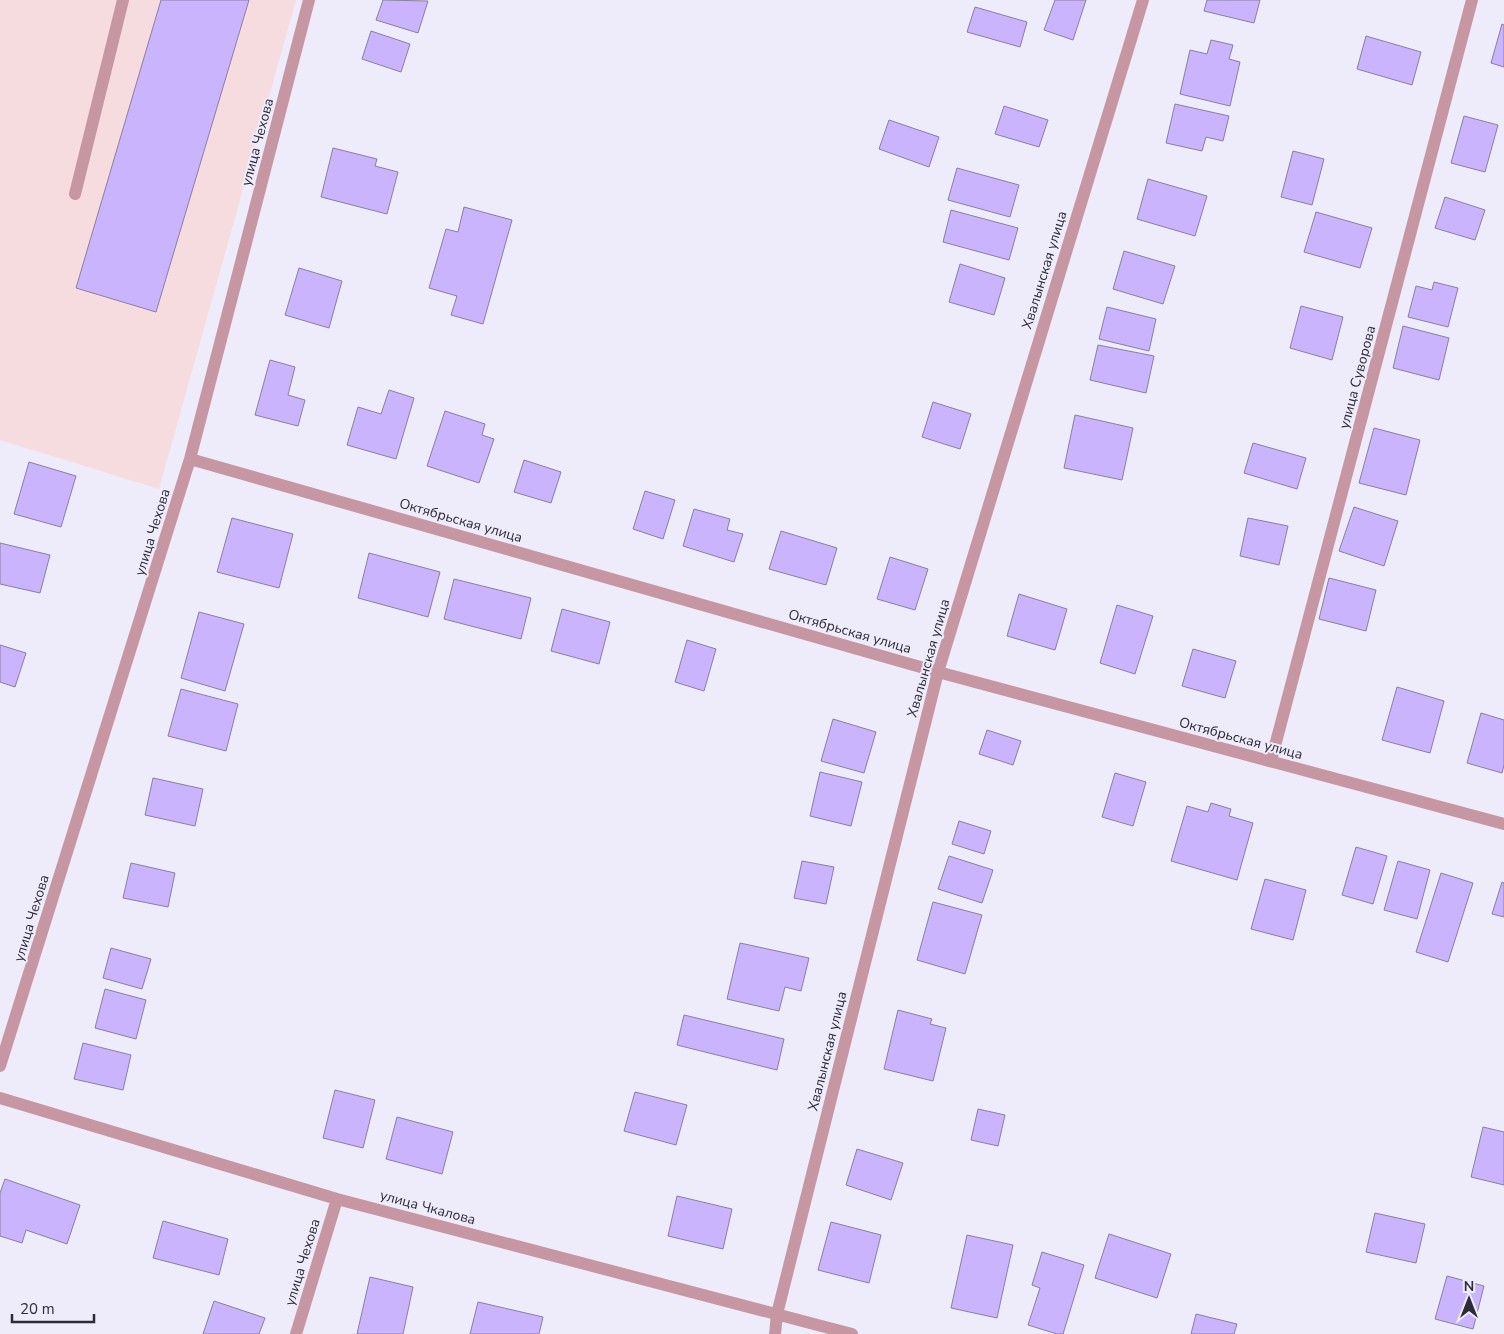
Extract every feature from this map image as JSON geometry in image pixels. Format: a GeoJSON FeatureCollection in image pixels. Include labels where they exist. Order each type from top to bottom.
{"type":"FeatureCollection","features":[{"type":"Feature","properties":{"kind":"street"},"geometry":{"type":"LineString","coordinates":[[75,194],[123,0]]}},
{"type":"Feature","properties":{"kind":"street","name":"улица Чехова"},"geometry":{"type":"LineString","coordinates":[[0,1066],[190,459],[309,0]]}},
{"type":"Feature","properties":{"kind":"street","name":"Хвалынская улица"},"geometry":{"type":"LineString","coordinates":[[775,1334],[777,1314],[938,672],[1143,0]]}},
{"type":"Feature","properties":{"kind":"street","name":"улица Суворова"},"geometry":{"type":"LineString","coordinates":[[1271,762],[1472,0]]}},
{"type":"Feature","properties":{"kind":"street","name":"Октябрьская улица"},"geometry":{"type":"LineString","coordinates":[[190,459],[938,672],[1504,824]]}},
{"type":"Feature","properties":{"kind":"street","name":"улица Чкалова"},"geometry":{"type":"LineString","coordinates":[[0,1098],[337,1199],[852,1334]]}},
{"type":"Feature","properties":{"kind":"street","name":"улица Чехова"},"geometry":{"type":"LineString","coordinates":[[296,1334],[337,1199]]}},
{"type":"Feature","properties":{"kind":"shaded area"},"geometry":{"type":"Polygon","coordinates":[[[0,0],[296,0],[159,489],[0,440],[0,0]]]}},
{"type":"Feature","properties":{"kind":"building"},"geometry":{"type":"Polygon","coordinates":[[[161,0],[249,0],[156,312],[76,288],[161,0]]]}},
{"type":"Feature","properties":{"kind":"building"},"geometry":{"type":"Polygon","coordinates":[[[383,0],[428,1],[418,33],[376,20],[383,0]]]}},
{"type":"Feature","properties":{"kind":"building"},"geometry":{"type":"Polygon","coordinates":[[[1055,0],[1086,0],[1073,40],[1044,30],[1055,0]]]}},
{"type":"Feature","properties":{"kind":"building"},"geometry":{"type":"Polygon","coordinates":[[[1207,0],[1260,0],[1254,23],[1204,11],[1207,0]]]}},
{"type":"Feature","properties":{"kind":"building"},"geometry":{"type":"Polygon","coordinates":[[[975,7],[1027,22],[1020,47],[967,32],[975,7]]]}},
{"type":"Feature","properties":{"kind":"building"},"geometry":{"type":"Polygon","coordinates":[[[1502,24],[1504,25],[1504,67],[1491,63],[1502,24]]]}},
{"type":"Feature","properties":{"kind":"building"},"geometry":{"type":"Polygon","coordinates":[[[371,31],[410,44],[401,72],[362,59],[371,31]]]}},
{"type":"Feature","properties":{"kind":"building"},"geometry":{"type":"Polygon","coordinates":[[[1366,36],[1421,52],[1412,85],[1357,69],[1366,36]]]}},
{"type":"Feature","properties":{"kind":"building"},"geometry":{"type":"Polygon","coordinates":[[[1211,40],[1233,45],[1229,59],[1240,62],[1230,106],[1180,94],[1190,50],[1207,54],[1211,40]]]}},
{"type":"Feature","properties":{"kind":"building"},"geometry":{"type":"Polygon","coordinates":[[[1175,104],[1229,116],[1223,141],[1206,137],[1202,151],[1166,143],[1175,104]]]}},
{"type":"Feature","properties":{"kind":"building"},"geometry":{"type":"Polygon","coordinates":[[[1004,106],[1048,120],[1039,147],[995,134],[1004,106]]]}},
{"type":"Feature","properties":{"kind":"building"},"geometry":{"type":"Polygon","coordinates":[[[1464,116],[1498,125],[1485,172],[1451,163],[1464,116]]]}},
{"type":"Feature","properties":{"kind":"building"},"geometry":{"type":"Polygon","coordinates":[[[889,120],[939,137],[929,167],[879,149],[889,120]]]}},
{"type":"Feature","properties":{"kind":"building"},"geometry":{"type":"Polygon","coordinates":[[[333,148],[377,159],[375,166],[398,172],[387,214],[321,197],[333,148]]]}},
{"type":"Feature","properties":{"kind":"building"},"geometry":{"type":"Polygon","coordinates":[[[1293,151],[1324,159],[1312,205],[1281,197],[1293,151]]]}},
{"type":"Feature","properties":{"kind":"building"},"geometry":{"type":"Polygon","coordinates":[[[957,168],[1019,185],[1010,217],[948,200],[957,168]]]}},
{"type":"Feature","properties":{"kind":"building"},"geometry":{"type":"Polygon","coordinates":[[[1148,179],[1207,196],[1195,236],[1137,219],[1148,179]]]}},
{"type":"Feature","properties":{"kind":"building"},"geometry":{"type":"Polygon","coordinates":[[[1445,197],[1485,210],[1475,240],[1435,228],[1445,197]]]}},
{"type":"Feature","properties":{"kind":"building"},"geometry":{"type":"Polygon","coordinates":[[[464,207],[512,220],[483,324],[451,315],[457,296],[429,288],[446,229],[458,232],[464,207]]]}},
{"type":"Feature","properties":{"kind":"building"},"geometry":{"type":"Polygon","coordinates":[[[951,210],[1018,228],[1009,260],[943,242],[951,210]]]}},
{"type":"Feature","properties":{"kind":"building"},"geometry":{"type":"Polygon","coordinates":[[[1316,212],[1372,228],[1360,268],[1304,252],[1316,212]]]}},
{"type":"Feature","properties":{"kind":"building"},"geometry":{"type":"Polygon","coordinates":[[[1124,251],[1175,266],[1163,304],[1113,289],[1124,251]]]}},
{"type":"Feature","properties":{"kind":"building"},"geometry":{"type":"Polygon","coordinates":[[[960,264],[1005,278],[994,315],[949,302],[960,264]]]}},
{"type":"Feature","properties":{"kind":"building"},"geometry":{"type":"Polygon","coordinates":[[[299,268],[342,281],[329,328],[285,315],[299,268]]]}},
{"type":"Feature","properties":{"kind":"building"},"geometry":{"type":"Polygon","coordinates":[[[1434,282],[1458,288],[1448,327],[1408,317],[1416,286],[1432,290],[1434,282]]]}},
{"type":"Feature","properties":{"kind":"building"},"geometry":{"type":"Polygon","coordinates":[[[1301,306],[1343,317],[1332,360],[1290,348],[1301,306]]]}},
{"type":"Feature","properties":{"kind":"building"},"geometry":{"type":"Polygon","coordinates":[[[1107,307],[1156,319],[1149,351],[1099,339],[1107,307]]]}},
{"type":"Feature","properties":{"kind":"building"},"geometry":{"type":"Polygon","coordinates":[[[1403,326],[1449,338],[1439,380],[1393,368],[1403,326]]]}},
{"type":"Feature","properties":{"kind":"building"},"geometry":{"type":"Polygon","coordinates":[[[1098,345],[1154,356],[1146,393],[1090,380],[1098,345]]]}},
{"type":"Feature","properties":{"kind":"building"},"geometry":{"type":"Polygon","coordinates":[[[270,360],[295,367],[288,395],[305,400],[298,426],[255,415],[270,360]]]}},
{"type":"Feature","properties":{"kind":"building"},"geometry":{"type":"Polygon","coordinates":[[[389,390],[414,398],[396,459],[347,445],[358,407],[381,414],[389,390]]]}},
{"type":"Feature","properties":{"kind":"building"},"geometry":{"type":"Polygon","coordinates":[[[933,402],[971,414],[960,449],[922,437],[933,402]]]}},
{"type":"Feature","properties":{"kind":"building"},"geometry":{"type":"Polygon","coordinates":[[[445,411],[485,424],[482,435],[494,439],[479,483],[427,466],[445,411]]]}},
{"type":"Feature","properties":{"kind":"building"},"geometry":{"type":"Polygon","coordinates":[[[1075,415],[1133,428],[1122,480],[1064,468],[1075,415]]]}},
{"type":"Feature","properties":{"kind":"building"},"geometry":{"type":"Polygon","coordinates":[[[1374,428],[1420,440],[1406,495],[1359,483],[1374,428]]]}},
{"type":"Feature","properties":{"kind":"building"},"geometry":{"type":"Polygon","coordinates":[[[1253,443],[1306,458],[1297,489],[1244,473],[1253,443]]]}},
{"type":"Feature","properties":{"kind":"building"},"geometry":{"type":"Polygon","coordinates":[[[524,460],[561,472],[551,503],[514,492],[524,460]]]}},
{"type":"Feature","properties":{"kind":"building"},"geometry":{"type":"Polygon","coordinates":[[[29,462],[76,476],[61,527],[14,514],[29,462]]]}},
{"type":"Feature","properties":{"kind":"building"},"geometry":{"type":"Polygon","coordinates":[[[645,491],[675,500],[663,539],[633,529],[645,491]]]}},
{"type":"Feature","properties":{"kind":"building"},"geometry":{"type":"Polygon","coordinates":[[[1354,507],[1398,521],[1384,566],[1339,551],[1354,507]]]}},
{"type":"Feature","properties":{"kind":"building"},"geometry":{"type":"Polygon","coordinates":[[[694,509],[730,519],[727,530],[743,534],[734,562],[683,546],[694,509]]]}},
{"type":"Feature","properties":{"kind":"building"},"geometry":{"type":"Polygon","coordinates":[[[232,518],[293,534],[279,588],[217,572],[232,518]]]}},
{"type":"Feature","properties":{"kind":"building"},"geometry":{"type":"Polygon","coordinates":[[[1248,518],[1288,526],[1279,565],[1240,556],[1248,518]]]}},
{"type":"Feature","properties":{"kind":"building"},"geometry":{"type":"Polygon","coordinates":[[[781,531],[837,548],[826,585],[769,569],[781,531]]]}},
{"type":"Feature","properties":{"kind":"building"},"geometry":{"type":"Polygon","coordinates":[[[0,543],[50,555],[40,593],[0,584],[0,543]]]}},
{"type":"Feature","properties":{"kind":"building"},"geometry":{"type":"Polygon","coordinates":[[[369,553],[440,572],[428,617],[358,598],[369,553]]]}},
{"type":"Feature","properties":{"kind":"building"},"geometry":{"type":"Polygon","coordinates":[[[890,557],[928,569],[915,610],[877,599],[890,557]]]}},
{"type":"Feature","properties":{"kind":"building"},"geometry":{"type":"Polygon","coordinates":[[[1329,578],[1376,590],[1366,631],[1319,619],[1329,578]]]}},
{"type":"Feature","properties":{"kind":"building"},"geometry":{"type":"Polygon","coordinates":[[[454,579],[531,598],[521,639],[444,619],[454,579]]]}},
{"type":"Feature","properties":{"kind":"building"},"geometry":{"type":"Polygon","coordinates":[[[1019,594],[1067,609],[1055,650],[1007,636],[1019,594]]]}},
{"type":"Feature","properties":{"kind":"building"},"geometry":{"type":"Polygon","coordinates":[[[1117,605],[1153,616],[1135,674],[1100,663],[1117,605]]]}},
{"type":"Feature","properties":{"kind":"building"},"geometry":{"type":"Polygon","coordinates":[[[562,609],[610,622],[599,664],[551,651],[562,609]]]}},
{"type":"Feature","properties":{"kind":"building"},"geometry":{"type":"Polygon","coordinates":[[[199,612],[244,624],[225,691],[181,678],[199,612]]]}},
{"type":"Feature","properties":{"kind":"building"},"geometry":{"type":"Polygon","coordinates":[[[687,640],[716,649],[704,691],[675,682],[687,640]]]}},
{"type":"Feature","properties":{"kind":"building"},"geometry":{"type":"Polygon","coordinates":[[[0,645],[26,653],[15,687],[0,682],[0,645]]]}},
{"type":"Feature","properties":{"kind":"building"},"geometry":{"type":"Polygon","coordinates":[[[1193,649],[1236,661],[1225,698],[1182,686],[1193,649]]]}},
{"type":"Feature","properties":{"kind":"building"},"geometry":{"type":"Polygon","coordinates":[[[1397,687],[1444,701],[1430,753],[1382,740],[1397,687]]]}},
{"type":"Feature","properties":{"kind":"building"},"geometry":{"type":"Polygon","coordinates":[[[181,689],[238,704],[226,751],[168,736],[181,689]]]}},
{"type":"Feature","properties":{"kind":"building"},"geometry":{"type":"Polygon","coordinates":[[[1481,713],[1504,720],[1504,765],[1502,773],[1467,763],[1481,713]]]}},
{"type":"Feature","properties":{"kind":"building"},"geometry":{"type":"Polygon","coordinates":[[[833,719],[876,732],[864,773],[821,761],[833,719]]]}},
{"type":"Feature","properties":{"kind":"building"},"geometry":{"type":"Polygon","coordinates":[[[987,730],[1021,741],[1013,765],[979,754],[987,730]]]}},
{"type":"Feature","properties":{"kind":"building"},"geometry":{"type":"Polygon","coordinates":[[[820,772],[862,782],[851,826],[810,816],[820,772]]]}},
{"type":"Feature","properties":{"kind":"building"},"geometry":{"type":"Polygon","coordinates":[[[1115,773],[1146,782],[1133,826],[1102,817],[1115,773]]]}},
{"type":"Feature","properties":{"kind":"building"},"geometry":{"type":"Polygon","coordinates":[[[153,778],[203,789],[195,826],[145,815],[153,778]]]}},
{"type":"Feature","properties":{"kind":"building"},"geometry":{"type":"Polygon","coordinates":[[[1211,803],[1231,809],[1229,816],[1253,823],[1237,880],[1171,861],[1187,806],[1208,812],[1211,803]]]}},
{"type":"Feature","properties":{"kind":"building"},"geometry":{"type":"Polygon","coordinates":[[[959,821],[991,831],[984,854],[952,844],[959,821]]]}},
{"type":"Feature","properties":{"kind":"building"},"geometry":{"type":"Polygon","coordinates":[[[1356,847],[1387,856],[1373,904],[1342,895],[1356,847]]]}},
{"type":"Feature","properties":{"kind":"building"},"geometry":{"type":"Polygon","coordinates":[[[949,856],[993,870],[982,903],[938,889],[949,856]]]}},
{"type":"Feature","properties":{"kind":"building"},"geometry":{"type":"Polygon","coordinates":[[[802,861],[834,867],[826,904],[794,898],[802,861]]]}},
{"type":"Feature","properties":{"kind":"building"},"geometry":{"type":"Polygon","coordinates":[[[1398,861],[1430,870],[1417,919],[1384,910],[1398,861]]]}},
{"type":"Feature","properties":{"kind":"building"},"geometry":{"type":"Polygon","coordinates":[[[131,863],[175,873],[168,907],[123,898],[131,863]]]}},
{"type":"Feature","properties":{"kind":"building"},"geometry":{"type":"Polygon","coordinates":[[[1441,873],[1473,883],[1448,962],[1416,952],[1441,873]]]}},
{"type":"Feature","properties":{"kind":"building"},"geometry":{"type":"Polygon","coordinates":[[[1265,879],[1306,890],[1293,940],[1251,929],[1265,879]]]}},
{"type":"Feature","properties":{"kind":"building"},"geometry":{"type":"Polygon","coordinates":[[[1502,882],[1504,883],[1504,917],[1492,914],[1502,882]]]}},
{"type":"Feature","properties":{"kind":"building"},"geometry":{"type":"Polygon","coordinates":[[[933,902],[982,915],[965,974],[917,960],[933,902]]]}},
{"type":"Feature","properties":{"kind":"building"},"geometry":{"type":"Polygon","coordinates":[[[740,943],[809,958],[801,991],[785,987],[779,1011],[727,999],[740,943]]]}},
{"type":"Feature","properties":{"kind":"building"},"geometry":{"type":"Polygon","coordinates":[[[111,948],[151,959],[142,989],[103,978],[111,948]]]}},
{"type":"Feature","properties":{"kind":"building"},"geometry":{"type":"Polygon","coordinates":[[[105,989],[146,1000],[136,1039],[95,1028],[105,989]]]}},
{"type":"Feature","properties":{"kind":"building"},"geometry":{"type":"Polygon","coordinates":[[[898,1010],[932,1019],[930,1024],[946,1028],[933,1081],[884,1069],[898,1010]]]}},
{"type":"Feature","properties":{"kind":"building"},"geometry":{"type":"Polygon","coordinates":[[[684,1015],[784,1039],[777,1070],[677,1045],[684,1015]]]}},
{"type":"Feature","properties":{"kind":"building"},"geometry":{"type":"Polygon","coordinates":[[[83,1043],[131,1055],[123,1090],[74,1079],[83,1043]]]}},
{"type":"Feature","properties":{"kind":"building"},"geometry":{"type":"Polygon","coordinates":[[[335,1090],[375,1100],[363,1148],[323,1138],[335,1090]]]}},
{"type":"Feature","properties":{"kind":"building"},"geometry":{"type":"Polygon","coordinates":[[[635,1092],[687,1105],[676,1145],[624,1131],[635,1092]]]}},
{"type":"Feature","properties":{"kind":"building"},"geometry":{"type":"Polygon","coordinates":[[[978,1109],[1005,1115],[998,1146],[971,1140],[978,1109]]]}},
{"type":"Feature","properties":{"kind":"building"},"geometry":{"type":"Polygon","coordinates":[[[397,1117],[453,1132],[442,1174],[386,1159],[397,1117]]]}},
{"type":"Feature","properties":{"kind":"building"},"geometry":{"type":"Polygon","coordinates":[[[1483,1127],[1504,1132],[1504,1185],[1471,1177],[1483,1127]]]}},
{"type":"Feature","properties":{"kind":"building"},"geometry":{"type":"Polygon","coordinates":[[[857,1149],[903,1163],[891,1200],[846,1185],[857,1149]]]}},
{"type":"Feature","properties":{"kind":"building"},"geometry":{"type":"Polygon","coordinates":[[[5,1179],[80,1205],[67,1244],[26,1230],[22,1243],[0,1236],[0,1193],[5,1179]]]}},
{"type":"Feature","properties":{"kind":"building"},"geometry":{"type":"Polygon","coordinates":[[[677,1196],[732,1209],[723,1249],[668,1236],[677,1196]]]}},
{"type":"Feature","properties":{"kind":"building"},"geometry":{"type":"Polygon","coordinates":[[[1375,1213],[1425,1224],[1416,1263],[1366,1252],[1375,1213]]]}},
{"type":"Feature","properties":{"kind":"building"},"geometry":{"type":"Polygon","coordinates":[[[163,1221],[228,1239],[219,1275],[153,1258],[163,1221]]]}},
{"type":"Feature","properties":{"kind":"building"},"geometry":{"type":"Polygon","coordinates":[[[831,1222],[881,1235],[869,1283],[818,1270],[831,1222]]]}},
{"type":"Feature","properties":{"kind":"building"},"geometry":{"type":"Polygon","coordinates":[[[1109,1234],[1171,1254],[1157,1298],[1095,1278],[1109,1234]]]}},
{"type":"Feature","properties":{"kind":"building"},"geometry":{"type":"Polygon","coordinates":[[[967,1235],[1013,1245],[997,1318],[951,1308],[967,1235]]]}},
{"type":"Feature","properties":{"kind":"building"},"geometry":{"type":"Polygon","coordinates":[[[1042,1252],[1084,1265],[1063,1334],[1028,1325],[1040,1288],[1032,1285],[1042,1252]]]}},
{"type":"Feature","properties":{"kind":"building"},"geometry":{"type":"Polygon","coordinates":[[[1447,1276],[1484,1286],[1473,1329],[1435,1319],[1447,1276]]]}},
{"type":"Feature","properties":{"kind":"building"},"geometry":{"type":"Polygon","coordinates":[[[370,1277],[413,1287],[403,1334],[357,1334],[370,1277]]]}},
{"type":"Feature","properties":{"kind":"building"},"geometry":{"type":"Polygon","coordinates":[[[214,1301],[265,1318],[259,1334],[203,1334],[214,1301]]]}},
{"type":"Feature","properties":{"kind":"building"},"geometry":{"type":"Polygon","coordinates":[[[478,1302],[543,1317],[539,1334],[470,1334],[478,1302]]]}},
{"type":"Feature","properties":{"kind":"building"},"geometry":{"type":"Polygon","coordinates":[[[1196,1314],[1237,1324],[1234,1334],[1191,1334],[1196,1314]]]}}]}
